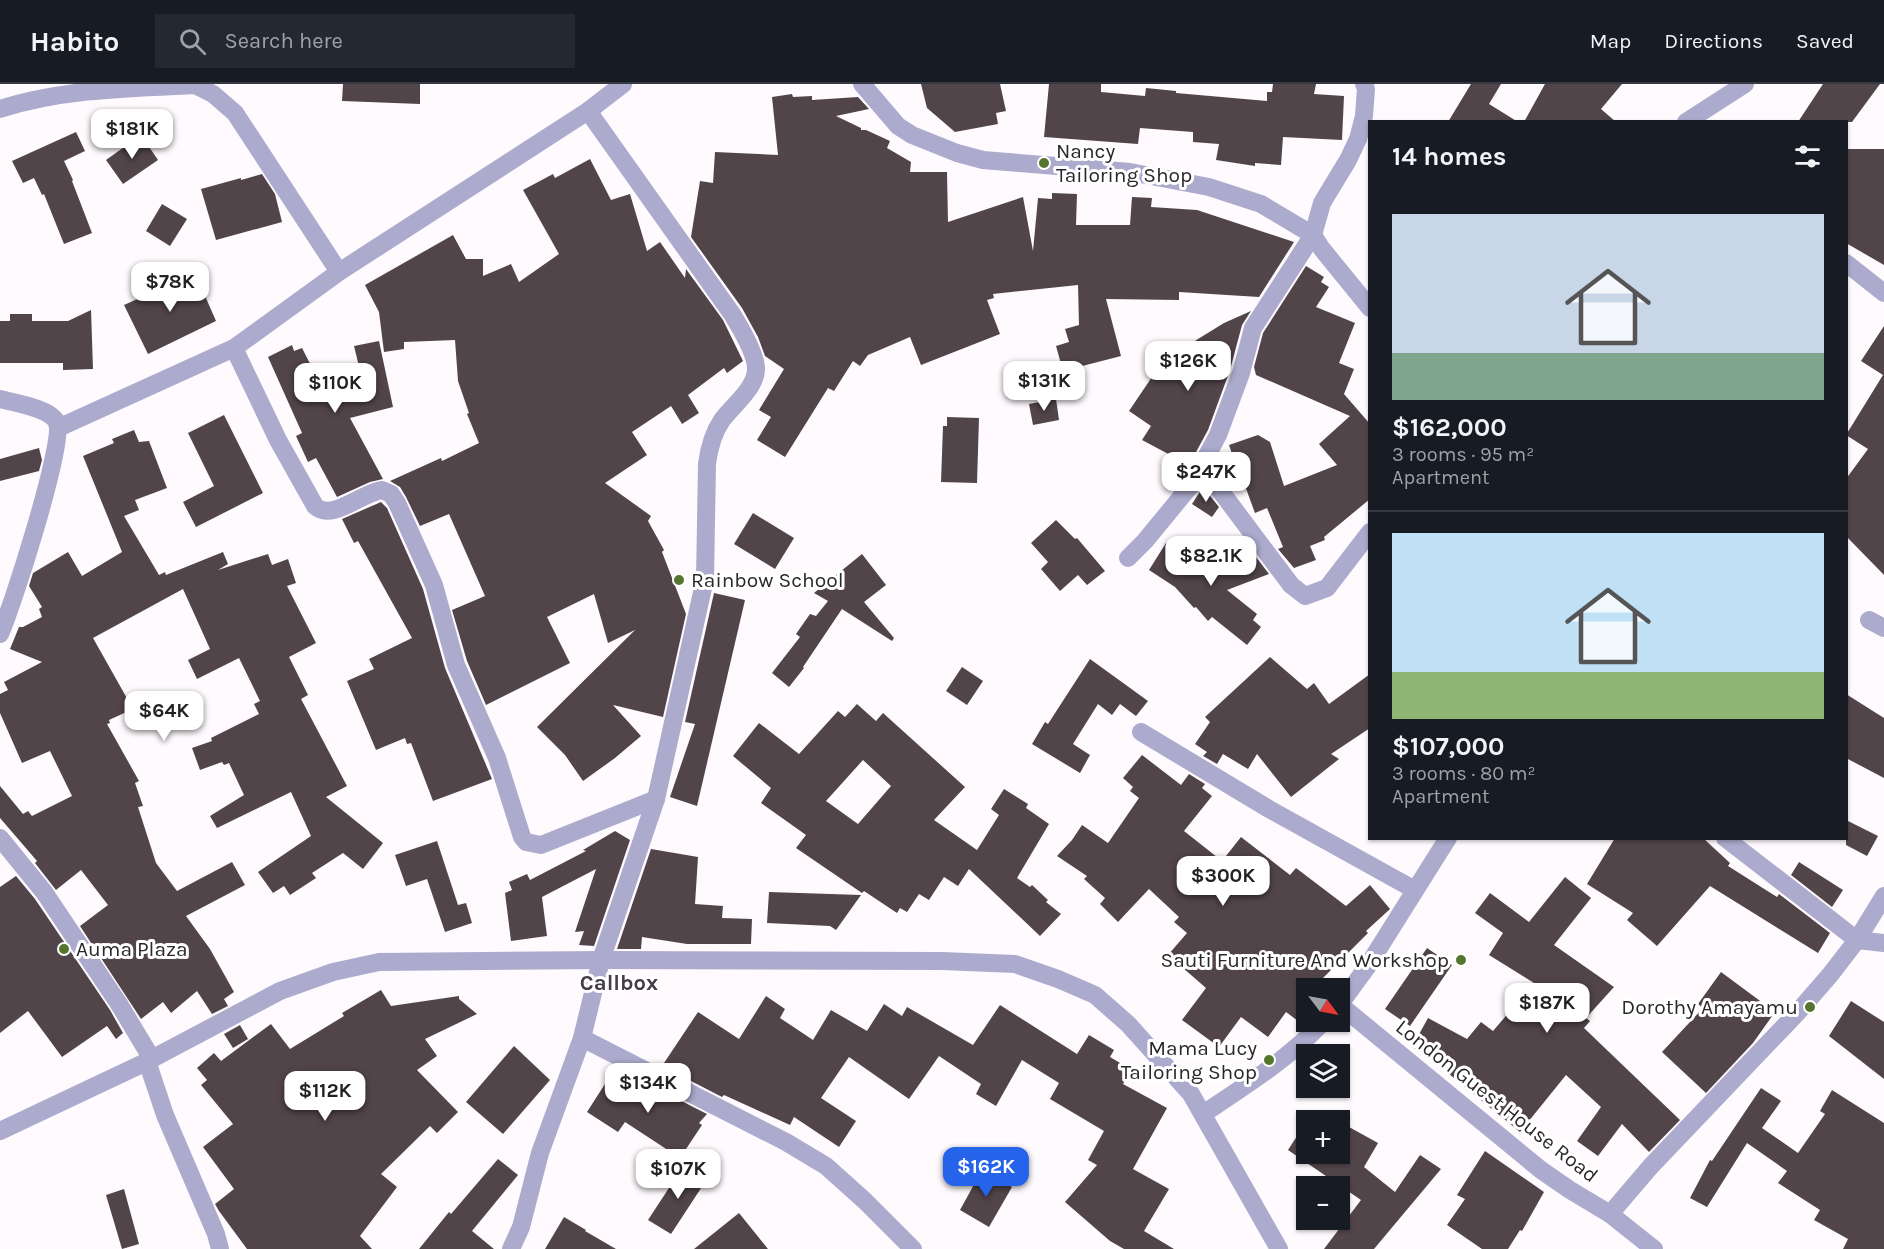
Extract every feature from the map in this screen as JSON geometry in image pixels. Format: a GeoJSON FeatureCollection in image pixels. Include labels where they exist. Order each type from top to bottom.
{"type":"FeatureCollection","features":[{"type":"Feature","properties":{"kind":"street"},"geometry":{"type":"LineString","coordinates":[[58,428],[234,348],[339,272],[588,111],[623,84]]}},
{"type":"Feature","properties":{"kind":"street"},"geometry":{"type":"LineString","coordinates":[[862,84],[898,126],[929,143],[957,153],[983,160],[1130,172],[1209,187],[1261,204],[1313,235],[1368,306]]}},
{"type":"Feature","properties":{"kind":"street"},"geometry":{"type":"LineString","coordinates":[[1128,558],[1146,541],[1191,485],[1202,465],[1225,418],[1241,373],[1253,328],[1313,235],[1322,202],[1358,139],[1364,116],[1366,88],[1364,84]]}},
{"type":"Feature","properties":{"kind":"street"},"geometry":{"type":"LineString","coordinates":[[1689,120],[1745,84]]}},
{"type":"Feature","properties":{"kind":"street"},"geometry":{"type":"LineString","coordinates":[[0,109],[39,99],[126,88],[195,85],[205,89],[235,113],[339,272]]}},
{"type":"Feature","properties":{"kind":"street"},"geometry":{"type":"LineString","coordinates":[[511,1249],[521,1227],[540,1152],[582,1038],[602,960],[656,799],[705,579],[709,450],[720,422],[751,385],[756,369],[747,339],[732,314],[588,111]]}},
{"type":"Feature","properties":{"kind":"street"},"geometry":{"type":"LineString","coordinates":[[1848,265],[1884,293]]}},
{"type":"Feature","properties":{"kind":"street"},"geometry":{"type":"LineString","coordinates":[[234,348],[278,440],[315,507],[322,511],[332,511],[382,490],[391,494],[397,502],[434,585],[456,665],[497,758],[522,837],[526,842],[541,845],[656,799]]}},
{"type":"Feature","properties":{"kind":"street"},"geometry":{"type":"LineString","coordinates":[[0,399],[39,410],[53,418],[59,435],[44,498],[0,634]]}},
{"type":"Feature","properties":{"kind":"street"},"geometry":{"type":"LineString","coordinates":[[1202,465],[1291,585],[1305,596],[1327,588],[1368,535]]}},
{"type":"Feature","properties":{"kind":"street"},"geometry":{"type":"LineString","coordinates":[[1141,732],[1269,809],[1415,890]]}},
{"type":"Feature","properties":{"kind":"street"},"geometry":{"type":"LineString","coordinates":[[0,838],[44,892],[119,1004],[149,1060],[165,1115],[216,1234],[220,1249]]}},
{"type":"Feature","properties":{"kind":"street"},"geometry":{"type":"LineString","coordinates":[[1350,990],[1447,840]]}},
{"type":"Feature","properties":{"kind":"street"},"geometry":{"type":"LineString","coordinates":[[1728,840],[1857,940],[1884,943]]}},
{"type":"Feature","properties":{"kind":"street"},"geometry":{"type":"LineString","coordinates":[[1610,1214],[1651,1166],[1797,1013],[1857,940],[1884,896]]}},
{"type":"Feature","properties":{"kind":"street"},"geometry":{"type":"LineString","coordinates":[[0,1131],[149,1060],[280,992],[333,972],[379,962],[930,961],[1015,964],[1095,995],[1128,1024],[1191,1094],[1279,1249]]}},
{"type":"Feature","properties":{"kind":"street","name":"London Guest House Road"},"geometry":{"type":"LineString","coordinates":[[1350,1012],[1541,1170],[1610,1214],[1654,1249]]}},
{"type":"Feature","properties":{"kind":"street"},"geometry":{"type":"LineString","coordinates":[[1203,1114],[1279,1063],[1314,1032]]}},
{"type":"Feature","properties":{"kind":"street"},"geometry":{"type":"LineString","coordinates":[[582,1038],[786,1142],[826,1166],[913,1249]]}},
{"type":"Feature","properties":{"kind":"building"},"geometry":{"type":"Polygon","coordinates":[[[343,84],[420,84],[420,104],[342,101],[343,84]]]}},
{"type":"Feature","properties":{"kind":"building"},"geometry":{"type":"Polygon","coordinates":[[[921,84],[1000,84],[1006,111],[996,113],[998,124],[955,132],[927,108],[921,84]]]}},
{"type":"Feature","properties":{"kind":"building"},"geometry":{"type":"Polygon","coordinates":[[[1049,84],[1101,84],[1101,92],[1145,96],[1146,88],[1267,101],[1267,92],[1272,92],[1273,84],[1316,84],[1314,94],[1344,96],[1342,140],[1283,137],[1281,165],[1255,163],[1255,166],[1216,160],[1219,144],[1193,142],[1193,132],[1140,128],[1138,144],[1044,137],[1049,84]]]}},
{"type":"Feature","properties":{"kind":"building"},"geometry":{"type":"Polygon","coordinates":[[[1471,84],[1501,84],[1489,104],[1515,120],[1449,120],[1471,84]]]}},
{"type":"Feature","properties":{"kind":"building"},"geometry":{"type":"Polygon","coordinates":[[[1545,84],[1622,84],[1601,109],[1614,120],[1525,120],[1545,84]]]}},
{"type":"Feature","properties":{"kind":"building"},"geometry":{"type":"Polygon","coordinates":[[[1823,84],[1880,84],[1852,122],[1848,120],[1799,120],[1823,84]]]}},
{"type":"Feature","properties":{"kind":"building"},"geometry":{"type":"Polygon","coordinates":[[[792,94],[793,97],[812,96],[812,100],[858,97],[869,109],[836,116],[861,130],[890,141],[887,148],[911,162],[910,172],[947,172],[948,222],[1023,197],[1033,251],[1038,198],[1052,199],[1052,193],[1077,194],[1076,225],[1130,225],[1132,197],[1152,198],[1151,207],[1197,210],[1294,242],[1259,297],[1179,292],[1179,300],[1106,299],[1121,356],[1063,371],[1056,346],[1069,342],[1065,329],[1079,325],[1078,285],[993,294],[994,298],[987,300],[1000,334],[921,365],[910,337],[868,355],[860,366],[853,361],[834,391],[828,388],[785,457],[757,440],[771,417],[759,410],[784,369],[765,356],[758,337],[742,308],[691,237],[700,181],[713,183],[715,152],[778,155],[772,97],[792,94]]]}},
{"type":"Feature","properties":{"kind":"building"},"geometry":{"type":"Polygon","coordinates":[[[76,132],[85,151],[64,161],[92,233],[64,244],[44,194],[42,195],[34,178],[23,183],[12,161],[76,132]]]}},
{"type":"Feature","properties":{"kind":"building"},"geometry":{"type":"Polygon","coordinates":[[[141,135],[158,160],[123,184],[106,160],[141,135]]]}},
{"type":"Feature","properties":{"kind":"building"},"geometry":{"type":"Polygon","coordinates":[[[1848,149],[1884,149],[1884,265],[1848,244],[1848,149]]]}},
{"type":"Feature","properties":{"kind":"building"},"geometry":{"type":"Polygon","coordinates":[[[590,159],[611,200],[630,194],[647,251],[660,242],[685,278],[686,269],[723,320],[743,361],[727,373],[724,368],[688,395],[699,413],[682,424],[671,406],[632,432],[647,455],[605,483],[651,516],[648,521],[664,550],[662,552],[686,614],[663,717],[613,705],[641,736],[583,781],[565,755],[537,727],[635,630],[608,643],[594,594],[547,617],[570,663],[486,705],[467,661],[452,610],[485,596],[449,514],[420,526],[400,487],[390,481],[441,458],[442,461],[479,443],[467,414],[469,413],[458,381],[455,340],[404,342],[404,349],[384,352],[379,312],[365,285],[453,235],[466,259],[483,259],[483,276],[511,264],[519,282],[559,254],[523,190],[553,174],[555,178],[590,159]]]}},
{"type":"Feature","properties":{"kind":"building"},"geometry":{"type":"Polygon","coordinates":[[[262,174],[275,194],[282,222],[216,240],[201,189],[262,174]]]}},
{"type":"Feature","properties":{"kind":"building"},"geometry":{"type":"Polygon","coordinates":[[[162,204],[187,219],[170,246],[146,231],[162,204]]]}},
{"type":"Feature","properties":{"kind":"building"},"geometry":{"type":"Polygon","coordinates":[[[1306,266],[1324,277],[1321,282],[1329,287],[1316,307],[1355,323],[1339,363],[1354,369],[1344,394],[1368,422],[1368,501],[1324,537],[1325,540],[1310,546],[1316,560],[1294,568],[1278,549],[1283,547],[1267,508],[1255,513],[1229,445],[1258,435],[1270,442],[1284,486],[1337,465],[1319,444],[1350,416],[1256,375],[1254,367],[1263,333],[1306,266]]]}},
{"type":"Feature","properties":{"kind":"building"},"geometry":{"type":"Polygon","coordinates":[[[195,273],[216,321],[148,354],[124,305],[195,273]]]}},
{"type":"Feature","properties":{"kind":"building"},"geometry":{"type":"Polygon","coordinates":[[[91,310],[93,369],[63,370],[63,363],[0,363],[0,321],[10,321],[10,314],[32,314],[32,321],[68,321],[91,310]]]}},
{"type":"Feature","properties":{"kind":"building"},"geometry":{"type":"Polygon","coordinates":[[[1251,311],[1242,325],[1230,370],[1208,430],[1189,465],[1142,440],[1151,426],[1129,411],[1154,374],[1172,355],[1224,323],[1251,311]]]}},
{"type":"Feature","properties":{"kind":"building"},"geometry":{"type":"Polygon","coordinates":[[[1884,326],[1884,575],[1848,538],[1848,476],[1868,449],[1848,436],[1848,432],[1883,375],[1861,361],[1884,326]]]}},
{"type":"Feature","properties":{"kind":"building"},"geometry":{"type":"Polygon","coordinates":[[[379,341],[393,407],[350,418],[383,479],[370,482],[337,497],[316,458],[308,462],[296,436],[302,433],[268,357],[292,345],[294,351],[302,348],[325,393],[363,383],[354,346],[379,341]]]}},
{"type":"Feature","properties":{"kind":"building"},"geometry":{"type":"Polygon","coordinates":[[[1056,399],[1059,420],[1033,425],[1029,404],[1056,399]]]}},
{"type":"Feature","properties":{"kind":"building"},"geometry":{"type":"Polygon","coordinates":[[[224,415],[263,493],[196,527],[183,502],[214,486],[188,433],[224,415]]]}},
{"type":"Feature","properties":{"kind":"building"},"geometry":{"type":"Polygon","coordinates":[[[947,417],[979,418],[977,483],[941,482],[943,426],[947,426],[947,417]]]}},
{"type":"Feature","properties":{"kind":"building"},"geometry":{"type":"Polygon","coordinates":[[[134,430],[139,442],[149,441],[167,488],[135,500],[139,510],[124,516],[159,575],[165,572],[166,575],[223,552],[228,564],[218,570],[268,554],[272,565],[288,559],[296,583],[287,586],[316,643],[289,657],[308,695],[301,699],[347,786],[326,797],[383,843],[363,869],[343,853],[312,873],[316,878],[290,895],[284,886],[273,893],[258,872],[311,836],[291,792],[217,828],[210,816],[244,795],[229,763],[224,765],[222,762],[200,770],[192,748],[212,741],[211,738],[259,714],[254,704],[260,701],[239,658],[197,679],[188,660],[210,649],[183,589],[93,638],[133,709],[109,720],[110,723],[107,724],[139,781],[135,783],[143,806],[138,807],[156,863],[177,891],[232,862],[245,885],[186,916],[210,949],[234,992],[224,999],[228,1006],[212,1014],[197,991],[171,1013],[163,1002],[141,1019],[80,926],[108,905],[81,870],[56,890],[35,863],[37,861],[0,818],[0,786],[23,814],[28,811],[32,816],[72,796],[50,751],[22,763],[0,713],[0,694],[8,690],[4,682],[42,662],[10,649],[19,627],[42,617],[39,609],[42,607],[29,586],[33,573],[68,552],[82,576],[122,552],[83,456],[114,443],[112,439],[134,430]]]}},
{"type":"Feature","properties":{"kind":"building"},"geometry":{"type":"Polygon","coordinates":[[[39,448],[42,460],[39,471],[0,481],[0,459],[39,448]]]}},
{"type":"Feature","properties":{"kind":"building"},"geometry":{"type":"Polygon","coordinates":[[[1203,487],[1219,507],[1212,517],[1192,504],[1203,487]]]}},
{"type":"Feature","properties":{"kind":"building"},"geometry":{"type":"Polygon","coordinates":[[[381,502],[387,508],[423,589],[445,668],[492,779],[433,801],[411,743],[407,744],[405,738],[376,750],[347,681],[374,669],[369,659],[412,638],[358,541],[354,543],[342,519],[381,502]]]}},
{"type":"Feature","properties":{"kind":"building"},"geometry":{"type":"Polygon","coordinates":[[[753,513],[794,538],[775,569],[734,544],[753,513]]]}},
{"type":"Feature","properties":{"kind":"building"},"geometry":{"type":"Polygon","coordinates":[[[1056,520],[1075,539],[1077,538],[1105,571],[1087,585],[1078,575],[1060,591],[1041,569],[1048,562],[1031,543],[1056,520]]]}},
{"type":"Feature","properties":{"kind":"building"},"geometry":{"type":"Polygon","coordinates":[[[1182,538],[1214,573],[1256,557],[1269,574],[1227,590],[1257,614],[1253,620],[1261,627],[1247,645],[1212,617],[1208,621],[1175,587],[1149,570],[1166,543],[1175,549],[1182,538]]]}},
{"type":"Feature","properties":{"kind":"building"},"geometry":{"type":"Polygon","coordinates":[[[862,554],[886,585],[864,602],[894,638],[892,641],[842,609],[789,687],[772,673],[800,637],[796,634],[810,614],[816,616],[828,601],[814,593],[862,554]]]}},
{"type":"Feature","properties":{"kind":"building"},"geometry":{"type":"Polygon","coordinates":[[[714,593],[745,600],[697,806],[670,797],[695,724],[685,722],[714,593]]]}},
{"type":"Feature","properties":{"kind":"building"},"geometry":{"type":"Polygon","coordinates":[[[1270,657],[1307,689],[1314,683],[1329,704],[1368,675],[1368,729],[1331,754],[1339,759],[1291,797],[1257,754],[1248,769],[1223,754],[1217,764],[1203,756],[1207,752],[1195,744],[1210,722],[1205,717],[1270,657]]]}},
{"type":"Feature","properties":{"kind":"building"},"geometry":{"type":"Polygon","coordinates":[[[1090,659],[1148,701],[1136,716],[1120,704],[1112,715],[1098,704],[1073,744],[1090,755],[1080,773],[1032,744],[1045,722],[1048,724],[1090,659]]]}},
{"type":"Feature","properties":{"kind":"building"},"geometry":{"type":"Polygon","coordinates":[[[962,667],[983,681],[967,705],[946,691],[962,667]]]}},
{"type":"Feature","properties":{"kind":"building"},"geometry":{"type":"Polygon","coordinates":[[[1848,695],[1884,718],[1884,778],[1848,759],[1848,695]]]}},
{"type":"Feature","properties":{"kind":"building"},"geometry":{"type":"Polygon","coordinates":[[[857,704],[876,721],[883,713],[965,787],[934,820],[977,850],[999,815],[991,809],[1004,789],[1028,804],[1026,808],[1049,824],[1017,878],[1030,887],[1032,885],[1048,900],[1046,902],[1061,914],[1040,936],[969,869],[958,886],[944,877],[929,900],[919,894],[907,912],[900,908],[897,913],[864,891],[862,893],[796,848],[806,835],[761,803],[771,788],[733,756],[759,723],[799,754],[838,711],[845,717],[857,704]],[[863,760],[826,801],[858,824],[891,786],[863,760]]]}},
{"type":"Feature","properties":{"kind":"building"},"geometry":{"type":"Polygon","coordinates":[[[1142,755],[1181,785],[1189,774],[1205,784],[1202,788],[1212,796],[1184,831],[1222,861],[1241,837],[1290,875],[1296,868],[1346,906],[1370,885],[1390,909],[1366,931],[1368,933],[1323,978],[1296,978],[1296,1020],[1286,1012],[1268,1037],[1241,1017],[1219,1047],[1182,1020],[1206,988],[1168,955],[1187,933],[1174,922],[1179,917],[1149,889],[1118,922],[1100,904],[1105,898],[1084,879],[1087,876],[1057,856],[1082,825],[1108,843],[1139,798],[1130,791],[1133,787],[1123,778],[1142,755]]]}},
{"type":"Feature","properties":{"kind":"building"},"geometry":{"type":"Polygon","coordinates":[[[1848,821],[1878,836],[1867,856],[1846,845],[1848,821]]]}},
{"type":"Feature","properties":{"kind":"building"},"geometry":{"type":"Polygon","coordinates":[[[615,831],[630,840],[594,946],[579,945],[584,931],[575,932],[596,869],[542,897],[547,936],[511,941],[505,893],[512,890],[509,882],[527,874],[530,880],[586,851],[583,850],[615,831]]]}},
{"type":"Feature","properties":{"kind":"building"},"geometry":{"type":"Polygon","coordinates":[[[1614,840],[1705,840],[1730,863],[1728,866],[1777,897],[1779,894],[1830,933],[1818,953],[1710,886],[1657,946],[1627,920],[1633,913],[1587,884],[1614,840]]]}},
{"type":"Feature","properties":{"kind":"building"},"geometry":{"type":"Polygon","coordinates":[[[437,841],[458,905],[466,903],[472,923],[445,932],[427,879],[406,886],[395,855],[437,841]]]}},
{"type":"Feature","properties":{"kind":"building"},"geometry":{"type":"Polygon","coordinates":[[[651,849],[698,857],[695,904],[723,906],[722,918],[752,919],[751,944],[687,944],[642,937],[641,949],[617,949],[651,849]]]}},
{"type":"Feature","properties":{"kind":"building"},"geometry":{"type":"Polygon","coordinates":[[[1799,862],[1843,890],[1832,907],[1791,875],[1799,862]]]}},
{"type":"Feature","properties":{"kind":"building"},"geometry":{"type":"Polygon","coordinates":[[[16,876],[35,899],[110,1010],[123,1033],[116,1039],[107,1026],[62,1057],[28,1011],[0,1033],[0,887],[16,876]]]}},
{"type":"Feature","properties":{"kind":"building"},"geometry":{"type":"Polygon","coordinates":[[[1565,877],[1591,898],[1554,945],[1614,987],[1586,1018],[1590,1021],[1584,1028],[1680,1120],[1649,1152],[1622,1124],[1598,1156],[1577,1141],[1601,1107],[1566,1075],[1520,1132],[1443,1069],[1446,1066],[1412,1047],[1428,1018],[1467,1039],[1481,1022],[1493,1031],[1534,983],[1489,955],[1503,933],[1475,913],[1490,893],[1529,922],[1565,877]]]}},
{"type":"Feature","properties":{"kind":"building"},"geometry":{"type":"Polygon","coordinates":[[[769,892],[861,895],[836,930],[830,926],[767,923],[769,892]]]}},
{"type":"Feature","properties":{"kind":"building"},"geometry":{"type":"Polygon","coordinates":[[[1427,948],[1452,965],[1410,1026],[1385,1009],[1427,948]]]}},
{"type":"Feature","properties":{"kind":"building"},"geometry":{"type":"Polygon","coordinates":[[[1721,972],[1775,1012],[1753,1043],[1706,1093],[1662,1052],[1703,1008],[1698,1004],[1721,972]]]}},
{"type":"Feature","properties":{"kind":"building"},"geometry":{"type":"Polygon","coordinates":[[[381,990],[391,1006],[459,996],[459,999],[477,1014],[425,1039],[437,1056],[417,1070],[458,1112],[437,1133],[430,1126],[381,1174],[397,1187],[360,1236],[372,1249],[247,1249],[215,1204],[234,1189],[203,1147],[233,1124],[201,1085],[207,1080],[197,1068],[214,1053],[221,1061],[271,1024],[290,1049],[344,1016],[342,1013],[381,990]]]}},
{"type":"Feature","properties":{"kind":"building"},"geometry":{"type":"Polygon","coordinates":[[[766,996],[785,1009],[780,1018],[813,1040],[831,1010],[867,1031],[884,1004],[902,1016],[907,1007],[973,1045],[1000,1005],[1077,1054],[1089,1035],[1114,1050],[1110,1057],[1132,1070],[1123,1084],[1167,1108],[1133,1169],[1169,1189],[1144,1231],[1174,1249],[1124,1249],[1110,1241],[1065,1202],[1097,1165],[1088,1160],[1104,1131],[1050,1099],[1059,1083],[1022,1060],[996,1106],[976,1094],[981,1084],[939,1056],[909,1099],[849,1057],[821,1098],[856,1121],[839,1147],[794,1117],[790,1125],[724,1095],[722,1097],[662,1066],[698,1012],[739,1039],[766,996]]]}},
{"type":"Feature","properties":{"kind":"building"},"geometry":{"type":"Polygon","coordinates":[[[1851,1001],[1884,1022],[1884,1079],[1829,1036],[1851,1001]]]}},
{"type":"Feature","properties":{"kind":"building"},"geometry":{"type":"Polygon","coordinates":[[[240,1025],[248,1039],[233,1048],[224,1034],[240,1025]]]}},
{"type":"Feature","properties":{"kind":"building"},"geometry":{"type":"Polygon","coordinates":[[[514,1046],[550,1080],[503,1134],[466,1102],[514,1046]]]}},
{"type":"Feature","properties":{"kind":"building"},"geometry":{"type":"Polygon","coordinates":[[[612,1073],[645,1094],[650,1085],[707,1114],[699,1123],[702,1125],[680,1158],[625,1122],[618,1132],[587,1112],[612,1073]]]}},
{"type":"Feature","properties":{"kind":"building"},"geometry":{"type":"Polygon","coordinates":[[[1761,1088],[1781,1101],[1762,1128],[1798,1153],[1825,1114],[1820,1111],[1832,1090],[1884,1123],[1884,1249],[1843,1249],[1848,1239],[1814,1220],[1820,1210],[1778,1183],[1787,1171],[1747,1143],[1707,1207],[1690,1198],[1710,1160],[1712,1161],[1761,1088]]]}},
{"type":"Feature","properties":{"kind":"building"},"geometry":{"type":"Polygon","coordinates":[[[1350,1128],[1378,1143],[1364,1167],[1395,1192],[1420,1155],[1441,1169],[1374,1249],[1324,1249],[1338,1230],[1350,1230],[1350,1215],[1361,1200],[1350,1192],[1350,1176],[1326,1176],[1308,1164],[1350,1164],[1350,1128]]]}},
{"type":"Feature","properties":{"kind":"building"},"geometry":{"type":"Polygon","coordinates":[[[1296,1138],[1296,1155],[1288,1150],[1296,1138]]]}},
{"type":"Feature","properties":{"kind":"building"},"geometry":{"type":"Polygon","coordinates":[[[1485,1151],[1544,1192],[1522,1231],[1520,1230],[1508,1249],[1482,1249],[1447,1225],[1465,1199],[1457,1195],[1485,1151]]]}},
{"type":"Feature","properties":{"kind":"building"},"geometry":{"type":"Polygon","coordinates":[[[498,1159],[518,1175],[472,1231],[494,1249],[419,1249],[449,1212],[451,1214],[498,1159]]]}},
{"type":"Feature","properties":{"kind":"building"},"geometry":{"type":"Polygon","coordinates":[[[684,1165],[707,1179],[671,1234],[648,1220],[684,1165]]]}},
{"type":"Feature","properties":{"kind":"building"},"geometry":{"type":"Polygon","coordinates":[[[982,1170],[1012,1187],[989,1227],[960,1210],[982,1170]]]}},
{"type":"Feature","properties":{"kind":"building"},"geometry":{"type":"Polygon","coordinates":[[[124,1189],[139,1244],[122,1249],[106,1195],[124,1189]]]}},
{"type":"Feature","properties":{"kind":"building"},"geometry":{"type":"Polygon","coordinates":[[[739,1213],[768,1249],[694,1249],[739,1213]]]}},
{"type":"Feature","properties":{"kind":"building"},"geometry":{"type":"Polygon","coordinates":[[[564,1217],[585,1231],[616,1249],[545,1249],[564,1217]]]}},
{"type":"Feature","properties":{"kind":"place","name":"Nancy Tailoring Shop"},"geometry":{"type":"Point","coordinates":[1044,163]}},
{"type":"Feature","properties":{"kind":"place","name":"Rainbow School"},"geometry":{"type":"Point","coordinates":[679,580]}},
{"type":"Feature","properties":{"kind":"place","name":"Auma Plaza"},"geometry":{"type":"Point","coordinates":[64,949]}},
{"type":"Feature","properties":{"kind":"place","name":"Sauti Furniture And Workshop"},"geometry":{"type":"Point","coordinates":[1461,960]}},
{"type":"Feature","properties":{"kind":"place","name":"Dorothy Amayamu"},"geometry":{"type":"Point","coordinates":[1810,1007]}},
{"type":"Feature","properties":{"kind":"place","name":"Mama Lucy Tailoring Shop"},"geometry":{"type":"Point","coordinates":[1269,1060]}},
{"type":"Feature","properties":{"kind":"district","name":"Callbox"},"geometry":{"type":"Point","coordinates":[619,982]}}]}
